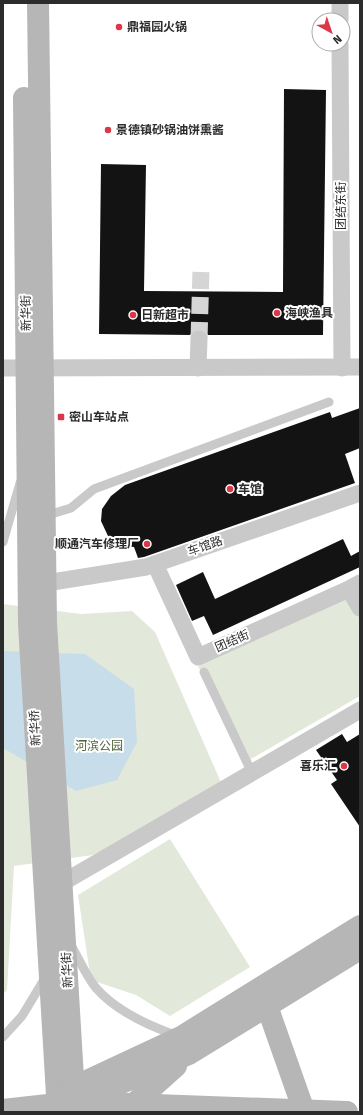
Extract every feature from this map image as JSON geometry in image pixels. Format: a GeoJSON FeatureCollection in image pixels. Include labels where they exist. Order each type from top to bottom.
{"type":"FeatureCollection","features":[{"type":"Feature","properties":{"kind":"street","name":"新华街"},"geometry":{"type":"LineString","coordinates":[[23,3],[34,367],[45,516],[46,583],[38,624]]}},
{"type":"Feature","properties":{"kind":"street","name":"新华街"},"geometry":{"type":"LineString","coordinates":[[38,3],[34,367],[27,457],[38,624]]}},
{"type":"Feature","properties":{"kind":"street","name":"团结东街"},"geometry":{"type":"LineString","coordinates":[[340,52],[342,368]]}},
{"type":"Feature","properties":{"kind":"street"},"geometry":{"type":"LineString","coordinates":[[198,368],[199,339]]}},
{"type":"Feature","properties":{"kind":"street"},"geometry":{"type":"LineString","coordinates":[[3,368],[360,367]]}},
{"type":"Feature","properties":{"kind":"street","name":"车馆路"},"geometry":{"type":"LineString","coordinates":[[46,583],[155,564],[360,493]]}},
{"type":"Feature","properties":{"kind":"street","name":"团结街"},"geometry":{"type":"LineString","coordinates":[[155,564],[198,657],[354,586]]}},
{"type":"Feature","properties":{"kind":"street"},"geometry":{"type":"LineString","coordinates":[[354,586],[360,608]]}},
{"type":"Feature","properties":{"kind":"street","name":"新华桥"},"geometry":{"type":"LineString","coordinates":[[38,624],[50,830]]}},
{"type":"Feature","properties":{"kind":"street"},"geometry":{"type":"LineString","coordinates":[[62,883],[360,710]]}},
{"type":"Feature","properties":{"kind":"street","name":"新华街"},"geometry":{"type":"LineString","coordinates":[[50,830],[62,883],[65,935],[68,1103]]}},
{"type":"Feature","properties":{"kind":"street","name":"新华街"},"geometry":{"type":"LineString","coordinates":[[50,830],[49,972],[68,1103]]}},
{"type":"Feature","properties":{"kind":"street"},"geometry":{"type":"LineString","coordinates":[[129,1108],[185,1046],[360,926]]}},
{"type":"Feature","properties":{"kind":"street"},"geometry":{"type":"LineString","coordinates":[[68,1103],[266,1006],[360,949]]}},
{"type":"Feature","properties":{"kind":"street"},"geometry":{"type":"LineString","coordinates":[[266,1006],[304,1111]]}},
{"type":"Feature","properties":{"kind":"street"},"geometry":{"type":"LineString","coordinates":[[3,1110],[68,1103],[129,1108],[346,1112]]}},
{"type":"Feature","properties":{"kind":"lane"},"geometry":{"type":"LineString","coordinates":[[45,516],[71,508],[94,488],[329,402]]}},
{"type":"Feature","properties":{"kind":"lane"},"geometry":{"type":"LineString","coordinates":[[3,542],[27,457]]}},
{"type":"Feature","properties":{"kind":"lane"},"geometry":{"type":"LineString","coordinates":[[204,672],[252,773]]}},
{"type":"Feature","properties":{"kind":"lane"},"geometry":{"type":"LineString","coordinates":[[65,935],[96,988],[113,1003],[185,1046]]}},
{"type":"Feature","properties":{"kind":"lane"},"geometry":{"type":"LineString","coordinates":[[3,1037],[22,1016],[49,972]]}},
{"type":"Feature","properties":{"kind":"green space"},"geometry":{"type":"Polygon","coordinates":[[[348,598],[360,617],[360,696],[244,763],[198,666],[348,598]]]}},
{"type":"Feature","properties":{"kind":"green space","name":"河滨公园"},"geometry":{"type":"Polygon","coordinates":[[[3,604],[81,614],[132,611],[155,632],[227,796],[93,855],[14,866],[7,990],[3,994],[3,604]]]}},
{"type":"Feature","properties":{"kind":"green space"},"geometry":{"type":"Polygon","coordinates":[[[170,839],[250,967],[170,1016],[136,995],[91,980],[78,895],[170,839]]]}},
{"type":"Feature","properties":{"kind":"water"},"geometry":{"type":"Polygon","coordinates":[[[3,651],[85,654],[134,689],[137,742],[117,780],[76,791],[3,748],[3,651]]]}},
{"type":"Feature","properties":{"kind":"building"},"geometry":{"type":"Polygon","coordinates":[[[284,89],[326,90],[323,335],[208,335],[204,330],[199,329],[194,330],[190,335],[99,334],[101,164],[146,165],[144,291],[283,292],[284,89]]]}},
{"type":"Feature","properties":{"kind":"building","name":"车馆"},"geometry":{"type":"Polygon","coordinates":[[[360,408],[360,448],[345,454],[355,483],[144,557],[138,558],[134,547],[119,546],[108,536],[101,521],[102,509],[111,496],[125,485],[330,412],[332,418],[360,408]]]}},
{"type":"Feature","properties":{"kind":"building"},"geometry":{"type":"Polygon","coordinates":[[[343,539],[351,556],[360,551],[360,567],[213,635],[204,616],[192,621],[176,585],[203,572],[215,599],[343,539]]]}},
{"type":"Feature","properties":{"kind":"building","name":"喜乐汇"},"geometry":{"type":"Polygon","coordinates":[[[342,734],[347,742],[360,734],[360,827],[331,784],[337,780],[316,750],[342,734]]]}},
{"type":"Feature","properties":{"kind":"tunnel"},"geometry":{"type":"LineString","coordinates":[[199,339],[201,270]]}},
{"type":"Feature","properties":{"kind":"place","name":"鼎福园火锅"},"geometry":{"type":"Point","coordinates":[119,27]}},
{"type":"Feature","properties":{"kind":"place","name":"景德镇砂锅油饼熏酱"},"geometry":{"type":"Point","coordinates":[108,130]}},
{"type":"Feature","properties":{"kind":"place","name":"海峡渔具"},"geometry":{"type":"Point","coordinates":[277,313]}},
{"type":"Feature","properties":{"kind":"place","name":"日新超市"},"geometry":{"type":"Point","coordinates":[133,315]}},
{"type":"Feature","properties":{"kind":"place","name":"密山车站点"},"geometry":{"type":"Point","coordinates":[61,417]}},
{"type":"Feature","properties":{"kind":"place","name":"车馆"},"geometry":{"type":"Point","coordinates":[230,489]}},
{"type":"Feature","properties":{"kind":"place","name":"顺通汽车修理厂"},"geometry":{"type":"Point","coordinates":[147,544]}},
{"type":"Feature","properties":{"kind":"place","name":"喜乐汇"},"geometry":{"type":"Point","coordinates":[344,766]}}]}
